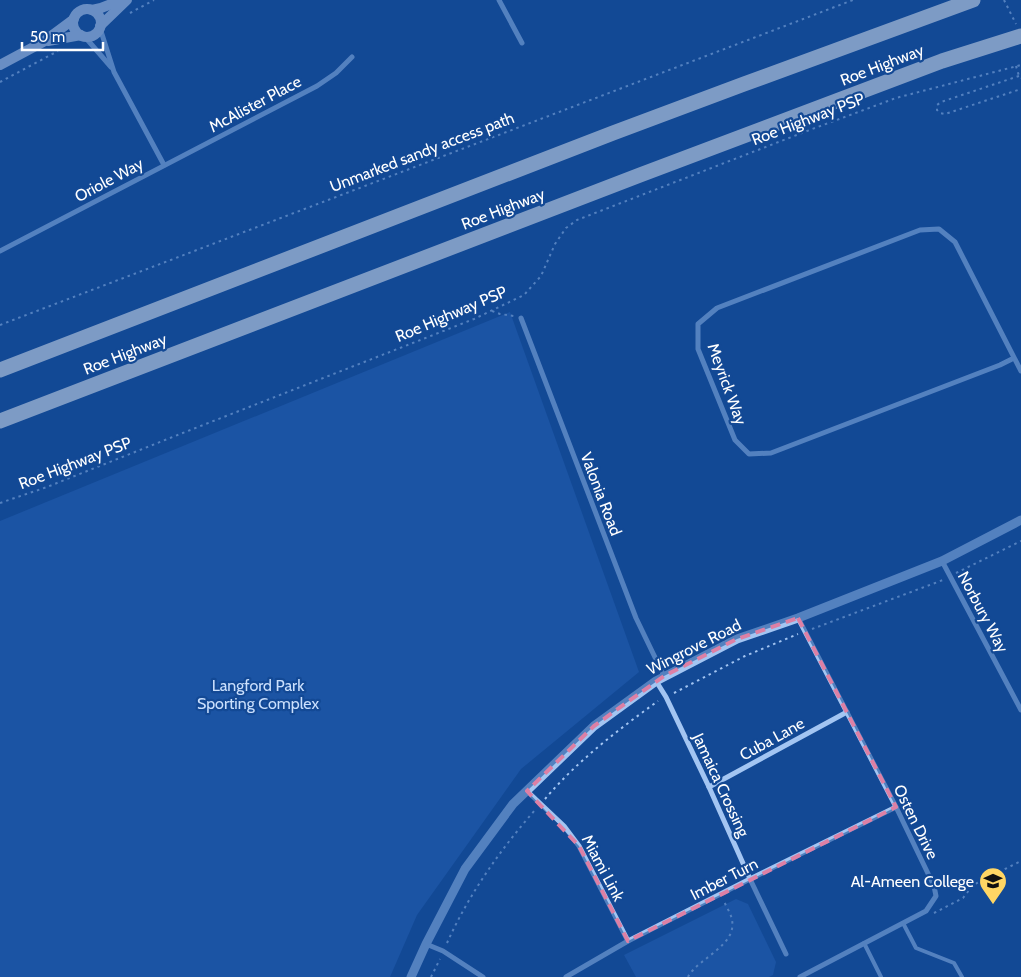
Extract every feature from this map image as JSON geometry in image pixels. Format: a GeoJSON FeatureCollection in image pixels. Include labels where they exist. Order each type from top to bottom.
{"type":"FeatureCollection","features":[{"type":"Feature","properties":{"kind":"highway","name":"Roe Highway"},"geometry":{"type":"LineString","coordinates":[[0,370],[613,133],[973,0]]}},
{"type":"Feature","properties":{"kind":"highway","name":"Roe Highway"},"geometry":{"type":"LineString","coordinates":[[0,421],[1019,30]]}},
{"type":"Feature","properties":{"kind":"main road"},"geometry":{"type":"LineString","coordinates":[[0,65],[43,42],[74,19],[79,12],[101,8],[121,0]]}},
{"type":"Feature","properties":{"kind":"main road"},"geometry":{"type":"LineString","coordinates":[[43,42],[95,34],[127,0]]}},
{"type":"Feature","properties":{"kind":"main road"},"geometry":{"type":"LineString","coordinates":[[92,10],[99,16],[100,27]]}},
{"type":"Feature","properties":{"kind":"main road"},"geometry":{"type":"LineString","coordinates":[[74,19],[74,28],[83,36]]}},
{"type":"Feature","properties":{"kind":"street"},"geometry":{"type":"LineString","coordinates":[[499,0],[522,43]]}},
{"type":"Feature","properties":{"kind":"street","name":"Oriole Way"},"geometry":{"type":"LineString","coordinates":[[0,251],[164,165],[114,72],[100,27]]}},
{"type":"Feature","properties":{"kind":"street","name":"Oriole Way"},"geometry":{"type":"LineString","coordinates":[[83,36],[114,72]]}},
{"type":"Feature","properties":{"kind":"street","name":"McAlister Place"},"geometry":{"type":"LineString","coordinates":[[164,165],[317,86],[336,73],[352,57]]}},
{"type":"Feature","properties":{"kind":"street","name":"Meyrick Way"},"geometry":{"type":"LineString","coordinates":[[1014,358],[1000,366],[770,453],[749,454],[735,440],[698,349],[698,324],[717,308],[920,230],[939,230],[955,242],[1021,371]]}},
{"type":"Feature","properties":{"kind":"street","name":"Valonia Road"},"geometry":{"type":"LineString","coordinates":[[521,318],[660,678]]}},
{"type":"Feature","properties":{"kind":"street","name":"Wingrove Road"},"geometry":{"type":"LineString","coordinates":[[411,977],[465,869],[512,804],[594,726],[660,678],[738,639],[798,618],[942,561],[1021,520]]}},
{"type":"Feature","properties":{"kind":"street","name":"Norbury Way"},"geometry":{"type":"LineString","coordinates":[[942,561],[1019,700],[1021,710]]}},
{"type":"Feature","properties":{"kind":"street","name":"Osten Drive"},"geometry":{"type":"LineString","coordinates":[[798,618],[896,807],[934,886],[936,896],[926,911],[800,977]]}},
{"type":"Feature","properties":{"kind":"street","name":"Jamaica Crossing"},"geometry":{"type":"LineString","coordinates":[[660,678],[666,697],[786,954]]}},
{"type":"Feature","properties":{"kind":"street","name":"Cuba Lane"},"geometry":{"type":"LineString","coordinates":[[709,787],[847,712]]}},
{"type":"Feature","properties":{"kind":"street","name":"Miami Link"},"geometry":{"type":"LineString","coordinates":[[527,791],[564,826],[579,846],[628,941]]}},
{"type":"Feature","properties":{"kind":"street","name":"Imber Turn"},"geometry":{"type":"LineString","coordinates":[[566,977],[628,941],[896,807]]}},
{"type":"Feature","properties":{"kind":"street"},"geometry":{"type":"LineString","coordinates":[[426,944],[443,951],[483,977]]}},
{"type":"Feature","properties":{"kind":"lane"},"geometry":{"type":"LineString","coordinates":[[903,923],[916,948],[954,963],[962,977]]}},
{"type":"Feature","properties":{"kind":"lane"},"geometry":{"type":"LineString","coordinates":[[864,943],[881,977]]}},
{"type":"Feature","properties":{"kind":"path"},"geometry":{"type":"LineString","coordinates":[[123,16],[154,0]]}},
{"type":"Feature","properties":{"kind":"path","name":"Unmarked sandy access path"},"geometry":{"type":"LineString","coordinates":[[0,325],[853,0]]}},
{"type":"Feature","properties":{"kind":"path"},"geometry":{"type":"LineString","coordinates":[[1004,0],[1019,30]]}},
{"type":"Feature","properties":{"kind":"path"},"geometry":{"type":"LineString","coordinates":[[0,82],[64,48]]}},
{"type":"Feature","properties":{"kind":"path","name":"Roe Highway PSP"},"geometry":{"type":"LineString","coordinates":[[0,503],[47,487],[474,319],[524,295],[540,276],[560,236],[566,228],[577,220],[896,98],[1021,65]]}},
{"type":"Feature","properties":{"kind":"path"},"geometry":{"type":"LineString","coordinates":[[1016,66],[1020,77],[941,102],[937,110],[945,114],[1021,89]]}},
{"type":"Feature","properties":{"kind":"path"},"geometry":{"type":"LineString","coordinates":[[492,310],[500,314],[521,318]]}},
{"type":"Feature","properties":{"kind":"path"},"geometry":{"type":"LineString","coordinates":[[431,977],[477,886],[511,838],[557,784],[614,734],[659,700],[745,656],[937,583],[1021,541]]}},
{"type":"Feature","properties":{"kind":"path"},"geometry":{"type":"LineString","coordinates":[[688,977],[692,970],[720,948],[732,927],[732,918],[721,894]]}},
{"type":"Feature","properties":{"kind":"highlighted area"},"geometry":{"type":"Polygon","coordinates":[[[798,618],[896,807],[628,941],[579,846],[527,791],[594,726],[664,676],[737,639],[798,618]]]}},
{"type":"Feature","properties":{"kind":"green space","name":"Langford Park Sporting Complex"},"geometry":{"type":"Polygon","coordinates":[[[510,312],[639,672],[521,769],[417,915],[390,977],[0,977],[0,521],[510,312]]]}},
{"type":"Feature","properties":{"kind":"green space"},"geometry":{"type":"Polygon","coordinates":[[[736,899],[748,904],[776,962],[773,975],[769,977],[636,977],[624,955],[736,899]]]}},
{"type":"Feature","properties":{"kind":"place","name":"Al-Ameen College"},"geometry":{"type":"Point","coordinates":[993,905]}}]}
